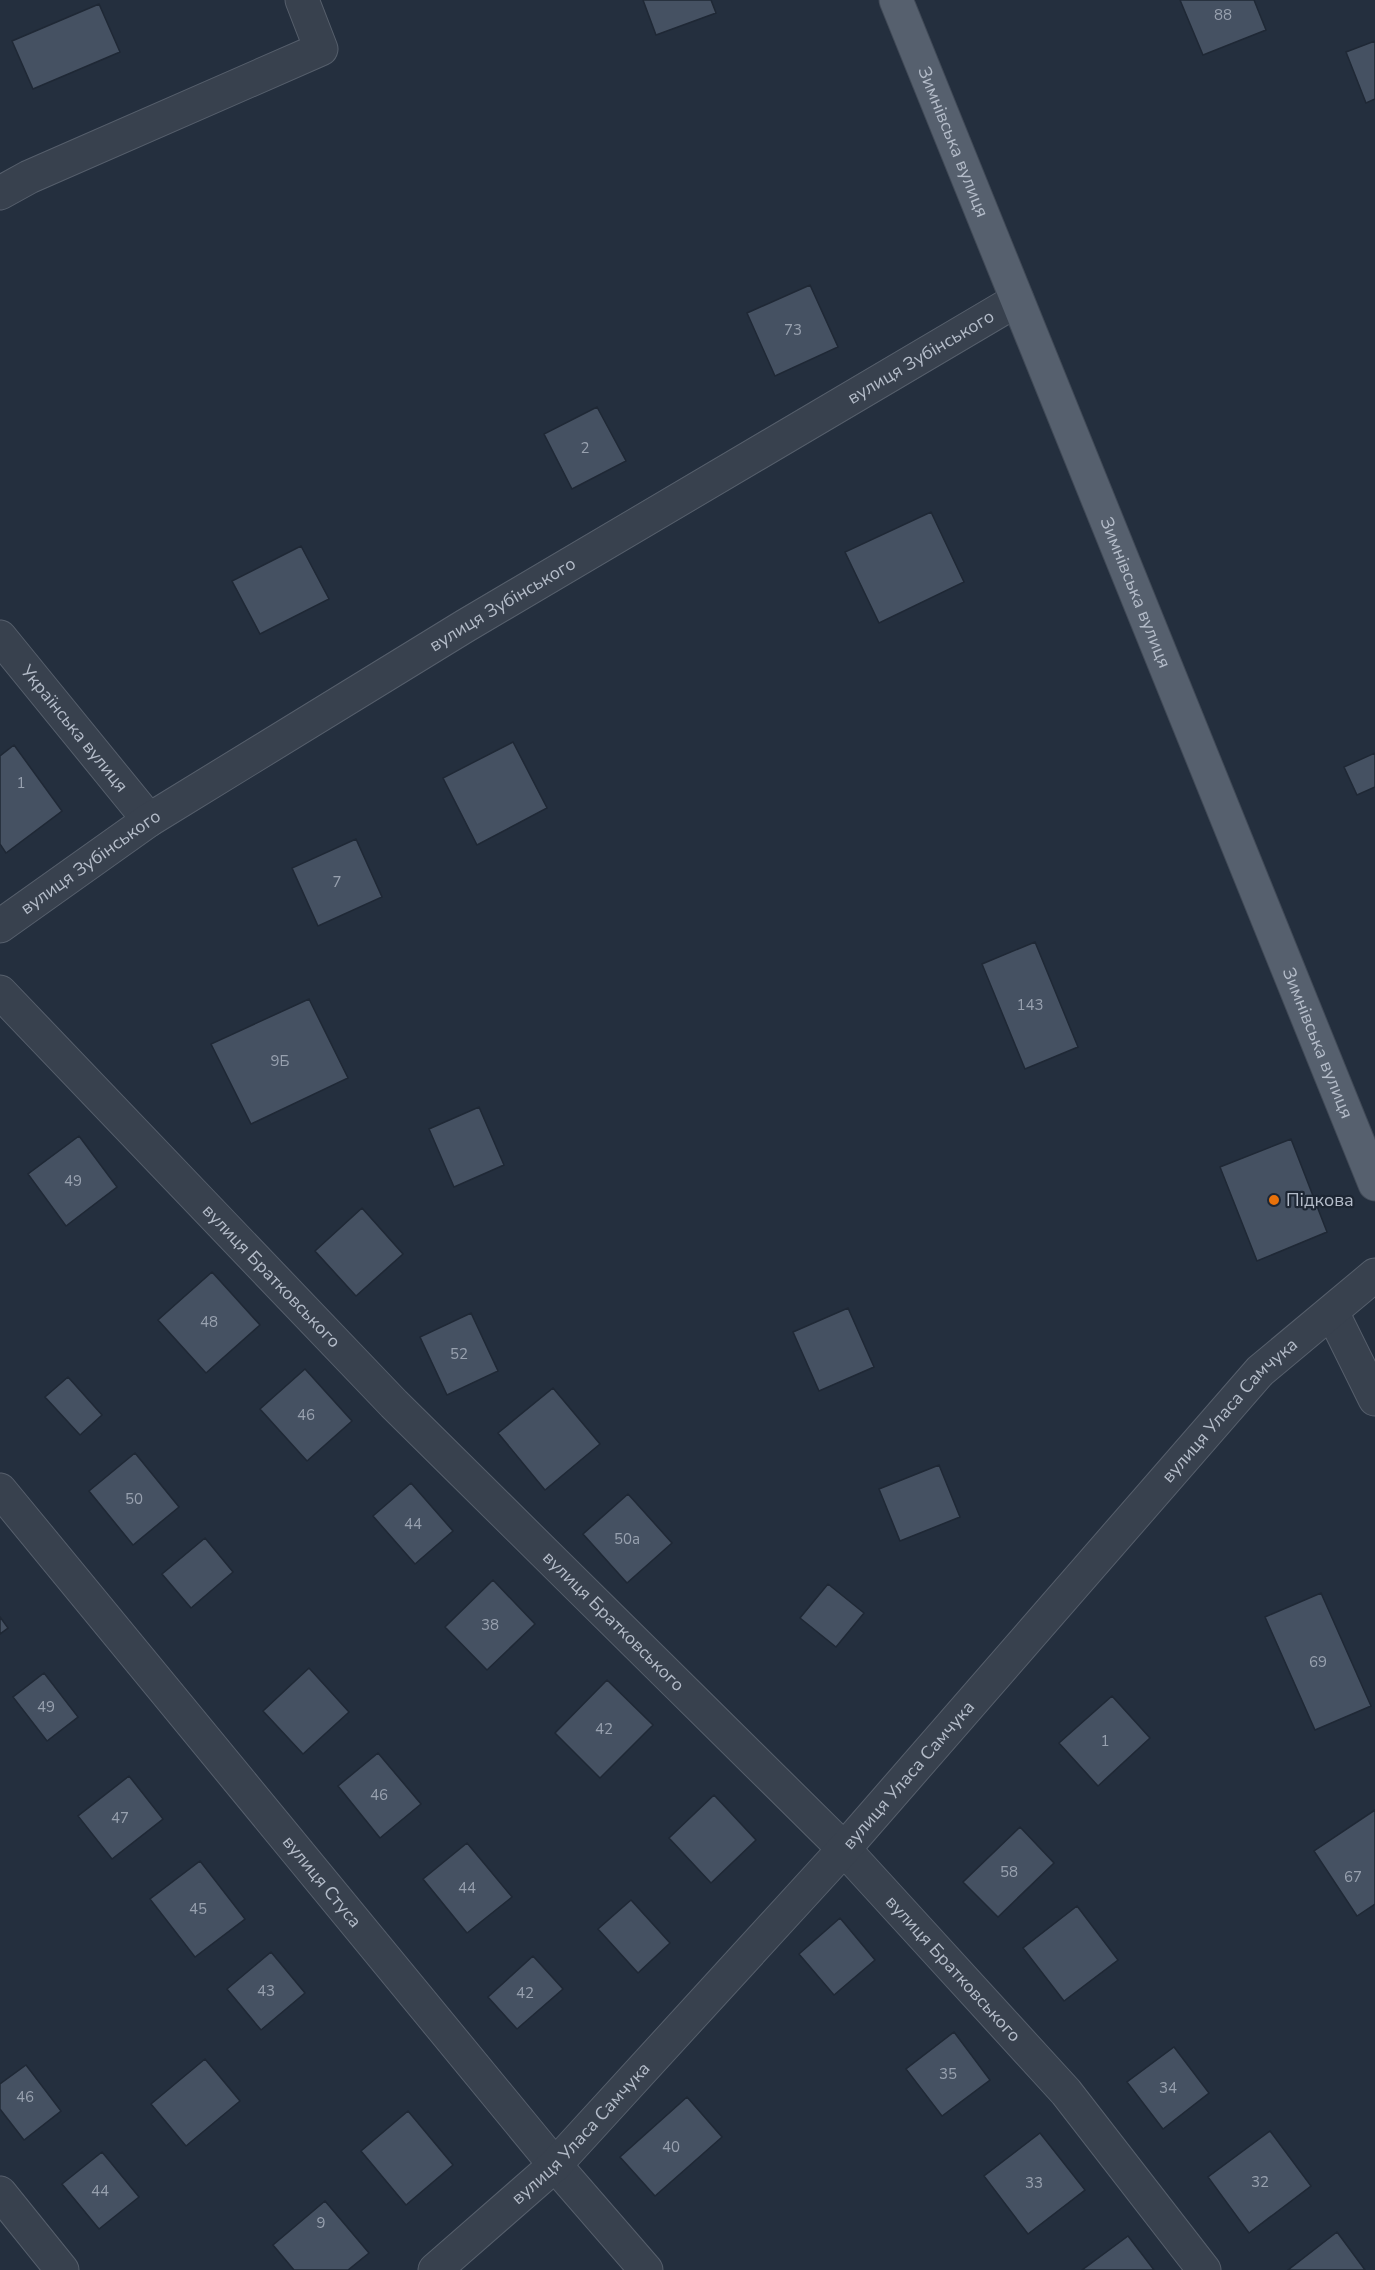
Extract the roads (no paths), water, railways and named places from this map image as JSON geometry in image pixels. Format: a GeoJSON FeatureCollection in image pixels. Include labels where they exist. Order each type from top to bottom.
{"type":"FeatureCollection","features":[{"type":"Feature","properties":{"kind":"main road","name":"Зимнівська вулиця"},"geometry":{"type":"LineString","coordinates":[[896,0],[1375,1184]]}},
{"type":"Feature","properties":{"kind":"street"},"geometry":{"type":"LineString","coordinates":[[0,193],[29,177],[321,49],[302,0]]}},
{"type":"Feature","properties":{"kind":"street","name":"вулиця Зубінського"},"geometry":{"type":"LineString","coordinates":[[0,926],[148,820],[465,626],[1017,300]]}},
{"type":"Feature","properties":{"kind":"street","name":"Українська вулиця"},"geometry":{"type":"LineString","coordinates":[[0,637],[148,820]]}},
{"type":"Feature","properties":{"kind":"street","name":"вулиця Братковського"},"geometry":{"type":"LineString","coordinates":[[0,992],[394,1404],[844,1849],[1066,2092],[1204,2270]]}},
{"type":"Feature","properties":{"kind":"street","name":"вулиця Уласа Самчука"},"geometry":{"type":"LineString","coordinates":[[435,2270],[555,2165],[844,1849],[1260,1371],[1375,1275]]}},
{"type":"Feature","properties":{"kind":"street"},"geometry":{"type":"LineString","coordinates":[[1332,1312],[1375,1399]]}},
{"type":"Feature","properties":{"kind":"street","name":"вулиця Стуса"},"geometry":{"type":"LineString","coordinates":[[0,1490],[555,2165],[646,2270]]}},
{"type":"Feature","properties":{"kind":"street"},"geometry":{"type":"LineString","coordinates":[[0,2193],[62,2270]]}},
{"type":"Feature","properties":{"kind":"place","name":"Підкова"},"geometry":{"type":"Point","coordinates":[1274,1200]}}]}
